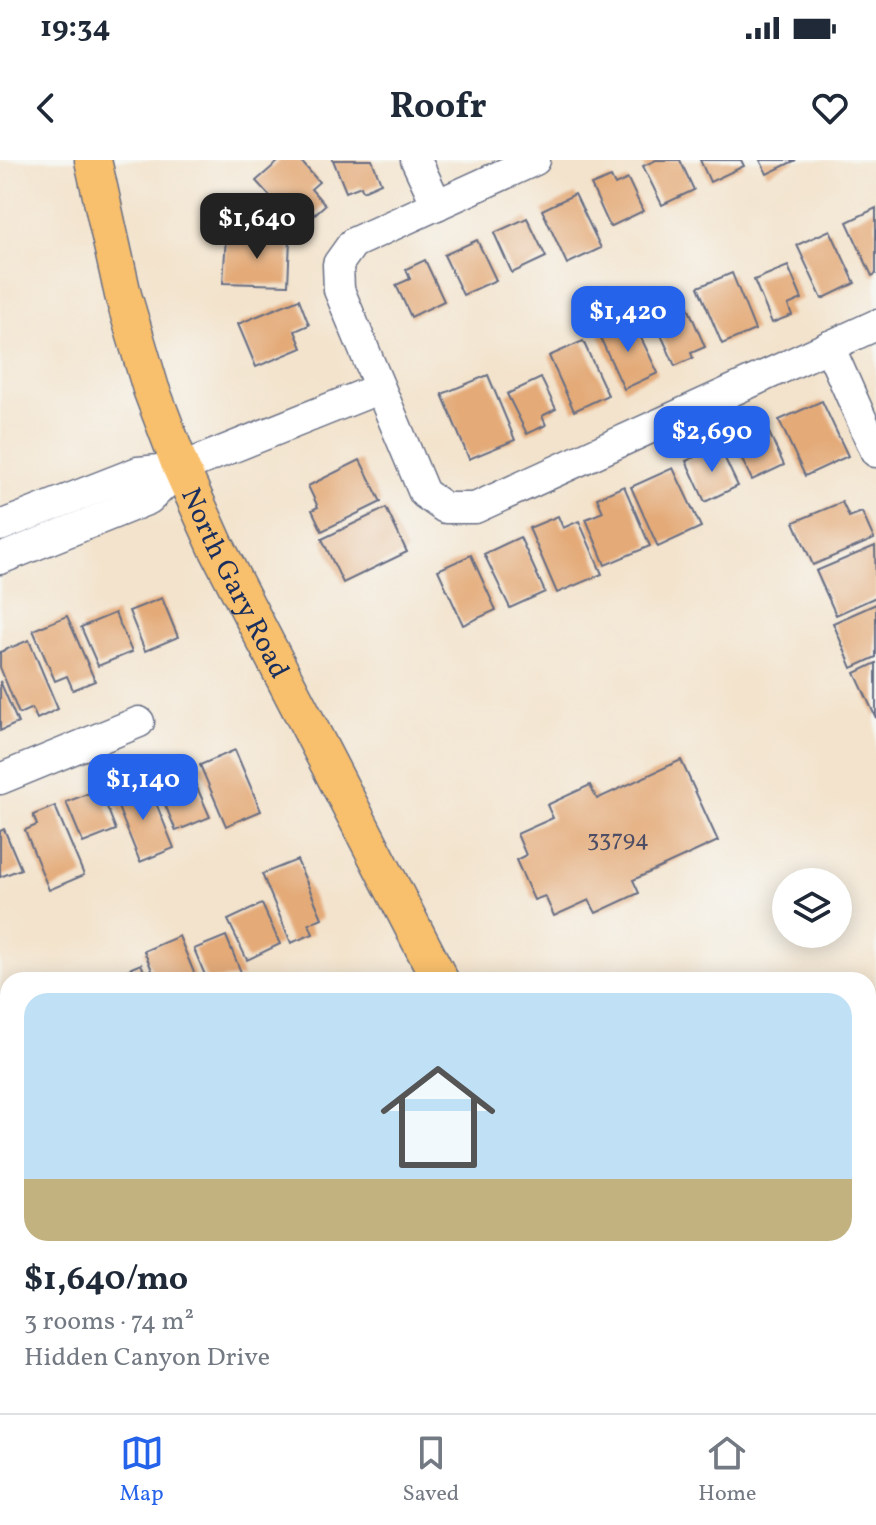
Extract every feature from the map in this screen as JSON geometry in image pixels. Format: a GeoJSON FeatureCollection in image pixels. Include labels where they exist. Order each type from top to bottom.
{"type":"FeatureCollection","features":[{"type":"Feature","properties":{"kind":"main road","name":"North Gary Road"},"geometry":{"type":"LineString","coordinates":[[93,160],[123,295],[151,389],[181,468],[216,546],[436,972]]}},
{"type":"Feature","properties":{"kind":"street"},"geometry":{"type":"LineString","coordinates":[[416,160],[437,205]]}},
{"type":"Feature","properties":{"kind":"street"},"geometry":{"type":"LineString","coordinates":[[535,160],[353,243],[338,264],[339,290],[378,389],[424,493],[445,508],[475,508],[876,325]]}},
{"type":"Feature","properties":{"kind":"street"},"geometry":{"type":"LineString","coordinates":[[829,346],[876,452]]}},
{"type":"Feature","properties":{"kind":"street"},"geometry":{"type":"LineString","coordinates":[[0,526],[138,472],[181,468],[378,389]]}},
{"type":"Feature","properties":{"kind":"street"},"geometry":{"type":"LineString","coordinates":[[0,559],[149,499],[181,468]]}},
{"type":"Feature","properties":{"kind":"street"},"geometry":{"type":"LineString","coordinates":[[0,779],[139,722]]}},
{"type":"Feature","properties":{"kind":"building"},"geometry":{"type":"Polygon","coordinates":[[[280,160],[300,160],[319,182],[311,189],[325,205],[299,228],[256,181],[280,160]]]}},
{"type":"Feature","properties":{"kind":"building"},"geometry":{"type":"Polygon","coordinates":[[[333,160],[372,160],[381,183],[363,191],[361,186],[346,192],[333,160]]]}},
{"type":"Feature","properties":{"kind":"building"},"geometry":{"type":"Polygon","coordinates":[[[656,160],[680,160],[694,190],[662,205],[643,166],[656,160]]]}},
{"type":"Feature","properties":{"kind":"building"},"geometry":{"type":"Polygon","coordinates":[[[700,160],[741,160],[744,166],[710,182],[700,160]]]}},
{"type":"Feature","properties":{"kind":"building"},"geometry":{"type":"Polygon","coordinates":[[[760,160],[796,160],[767,174],[760,160]]]}},
{"type":"Feature","properties":{"kind":"building"},"geometry":{"type":"Polygon","coordinates":[[[611,177],[615,185],[628,179],[643,211],[610,227],[591,185],[611,177]]]}},
{"type":"Feature","properties":{"kind":"building"},"geometry":{"type":"Polygon","coordinates":[[[575,194],[601,248],[567,264],[542,210],[575,194]]]}},
{"type":"Feature","properties":{"kind":"building"},"geometry":{"type":"Polygon","coordinates":[[[876,208],[876,274],[872,276],[847,222],[876,208]]]}},
{"type":"Feature","properties":{"kind":"building"},"geometry":{"type":"Polygon","coordinates":[[[527,218],[546,257],[512,273],[494,233],[527,218]]]}},
{"type":"Feature","properties":{"kind":"building"},"geometry":{"type":"Polygon","coordinates":[[[830,230],[855,283],[822,299],[797,245],[830,230]]]}},
{"type":"Feature","properties":{"kind":"building"},"geometry":{"type":"Polygon","coordinates":[[[226,236],[290,239],[288,285],[223,283],[226,236]]]}},
{"type":"Feature","properties":{"kind":"building"},"geometry":{"type":"Polygon","coordinates":[[[477,240],[496,280],[463,295],[444,255],[477,240]]]}},
{"type":"Feature","properties":{"kind":"building"},"geometry":{"type":"Polygon","coordinates":[[[425,260],[444,301],[411,317],[396,285],[410,279],[406,269],[425,260]]]}},
{"type":"Feature","properties":{"kind":"building"},"geometry":{"type":"Polygon","coordinates":[[[788,266],[802,299],[788,305],[792,315],[772,323],[754,280],[788,266]]]}},
{"type":"Feature","properties":{"kind":"building"},"geometry":{"type":"Polygon","coordinates":[[[732,273],[755,330],[722,344],[698,287],[732,273]]]}},
{"type":"Feature","properties":{"kind":"building"},"geometry":{"type":"Polygon","coordinates":[[[299,299],[309,325],[295,331],[302,348],[256,367],[238,324],[299,299]]]}},
{"type":"Feature","properties":{"kind":"building"},"geometry":{"type":"Polygon","coordinates":[[[687,305],[705,347],[691,353],[693,358],[675,366],[654,319],[687,305]]]}},
{"type":"Feature","properties":{"kind":"building"},"geometry":{"type":"Polygon","coordinates":[[[632,319],[658,373],[624,389],[599,335],[632,319]]]}},
{"type":"Feature","properties":{"kind":"building"},"geometry":{"type":"Polygon","coordinates":[[[583,341],[608,395],[574,411],[549,356],[583,341]]]}},
{"type":"Feature","properties":{"kind":"building"},"geometry":{"type":"Polygon","coordinates":[[[488,375],[515,440],[469,459],[442,394],[488,375]]]}},
{"type":"Feature","properties":{"kind":"building"},"geometry":{"type":"Polygon","coordinates":[[[541,378],[556,409],[542,416],[546,425],[527,434],[507,394],[541,378]]]}},
{"type":"Feature","properties":{"kind":"building"},"geometry":{"type":"Polygon","coordinates":[[[822,401],[848,456],[805,476],[779,420],[822,401]]]}},
{"type":"Feature","properties":{"kind":"building"},"geometry":{"type":"Polygon","coordinates":[[[766,426],[784,465],[752,480],[733,441],[766,426]]]}},
{"type":"Feature","properties":{"kind":"building"},"geometry":{"type":"Polygon","coordinates":[[[719,446],[738,486],[705,502],[686,461],[719,446]]]}},
{"type":"Feature","properties":{"kind":"building"},"geometry":{"type":"Polygon","coordinates":[[[360,460],[381,502],[322,531],[312,510],[318,507],[308,486],[360,460]]]}},
{"type":"Feature","properties":{"kind":"building"},"geometry":{"type":"Polygon","coordinates":[[[673,468],[701,527],[658,547],[631,487],[673,468]]]}},
{"type":"Feature","properties":{"kind":"building"},"geometry":{"type":"Polygon","coordinates":[[[624,486],[650,546],[605,565],[586,519],[603,512],[597,498],[624,486]]]}},
{"type":"Feature","properties":{"kind":"building"},"geometry":{"type":"Polygon","coordinates":[[[842,502],[849,517],[862,512],[874,539],[813,565],[794,522],[842,502]]]}},
{"type":"Feature","properties":{"kind":"building"},"geometry":{"type":"Polygon","coordinates":[[[386,508],[407,552],[343,583],[322,539],[386,508]]]}},
{"type":"Feature","properties":{"kind":"building"},"geometry":{"type":"Polygon","coordinates":[[[558,516],[563,528],[579,521],[602,574],[557,593],[529,528],[558,516]]]}},
{"type":"Feature","properties":{"kind":"building"},"geometry":{"type":"Polygon","coordinates":[[[520,537],[545,592],[510,608],[484,554],[520,537]]]}},
{"type":"Feature","properties":{"kind":"building"},"geometry":{"type":"Polygon","coordinates":[[[875,546],[876,597],[836,615],[816,571],[875,546]]]}},
{"type":"Feature","properties":{"kind":"building"},"geometry":{"type":"Polygon","coordinates":[[[471,555],[496,610],[463,625],[438,570],[471,555]]]}},
{"type":"Feature","properties":{"kind":"building"},"geometry":{"type":"Polygon","coordinates":[[[162,598],[178,637],[145,651],[129,611],[162,598]]]}},
{"type":"Feature","properties":{"kind":"building"},"geometry":{"type":"Polygon","coordinates":[[[876,604],[876,657],[852,668],[833,623],[876,604]]]}},
{"type":"Feature","properties":{"kind":"building"},"geometry":{"type":"Polygon","coordinates":[[[115,613],[132,652],[98,666],[81,627],[115,613]]]}},
{"type":"Feature","properties":{"kind":"building"},"geometry":{"type":"Polygon","coordinates":[[[67,616],[95,681],[73,690],[67,676],[55,681],[33,630],[67,616]]]}},
{"type":"Feature","properties":{"kind":"building"},"geometry":{"type":"Polygon","coordinates":[[[29,640],[58,709],[37,719],[32,708],[19,714],[0,667],[0,652],[29,640]]]}},
{"type":"Feature","properties":{"kind":"building"},"geometry":{"type":"Polygon","coordinates":[[[876,663],[876,718],[855,673],[876,663]]]}},
{"type":"Feature","properties":{"kind":"building"},"geometry":{"type":"Polygon","coordinates":[[[0,681],[18,723],[0,731],[0,681]]]}},
{"type":"Feature","properties":{"kind":"building"},"geometry":{"type":"Polygon","coordinates":[[[235,750],[261,811],[226,826],[200,765],[235,750]]]}},
{"type":"Feature","properties":{"kind":"building"},"geometry":{"type":"Polygon","coordinates":[[[681,760],[718,841],[633,880],[639,893],[596,913],[589,900],[554,916],[545,896],[534,900],[516,860],[526,855],[517,834],[553,818],[547,805],[590,785],[597,799],[681,760]]]}},
{"type":"Feature","properties":{"kind":"building"},"geometry":{"type":"Polygon","coordinates":[[[192,776],[210,817],[176,831],[159,790],[192,776]]]}},
{"type":"Feature","properties":{"kind":"building"},"geometry":{"type":"Polygon","coordinates":[[[133,784],[137,793],[150,788],[174,848],[140,862],[112,792],[133,784]]]}},
{"type":"Feature","properties":{"kind":"building"},"geometry":{"type":"Polygon","coordinates":[[[100,789],[116,830],[83,843],[66,802],[100,789]]]}},
{"type":"Feature","properties":{"kind":"building"},"geometry":{"type":"Polygon","coordinates":[[[55,806],[84,875],[49,890],[25,830],[37,825],[33,815],[55,806]]]}},
{"type":"Feature","properties":{"kind":"building"},"geometry":{"type":"Polygon","coordinates":[[[4,829],[21,869],[0,877],[0,831],[4,829]]]}},
{"type":"Feature","properties":{"kind":"building"},"geometry":{"type":"Polygon","coordinates":[[[297,860],[322,918],[309,924],[313,934],[291,943],[262,874],[297,860]]]}},
{"type":"Feature","properties":{"kind":"building"},"geometry":{"type":"Polygon","coordinates":[[[262,904],[280,944],[247,960],[228,920],[262,904]]]}},
{"type":"Feature","properties":{"kind":"building"},"geometry":{"type":"Polygon","coordinates":[[[179,936],[194,972],[153,972],[144,951],[179,936]]]}},
{"type":"Feature","properties":{"kind":"building"},"geometry":{"type":"Polygon","coordinates":[[[226,936],[241,972],[204,972],[194,949],[226,936]]]}},
{"type":"Feature","properties":{"kind":"building"},"geometry":{"type":"Polygon","coordinates":[[[141,964],[144,972],[122,972],[141,964]]]}}]}
